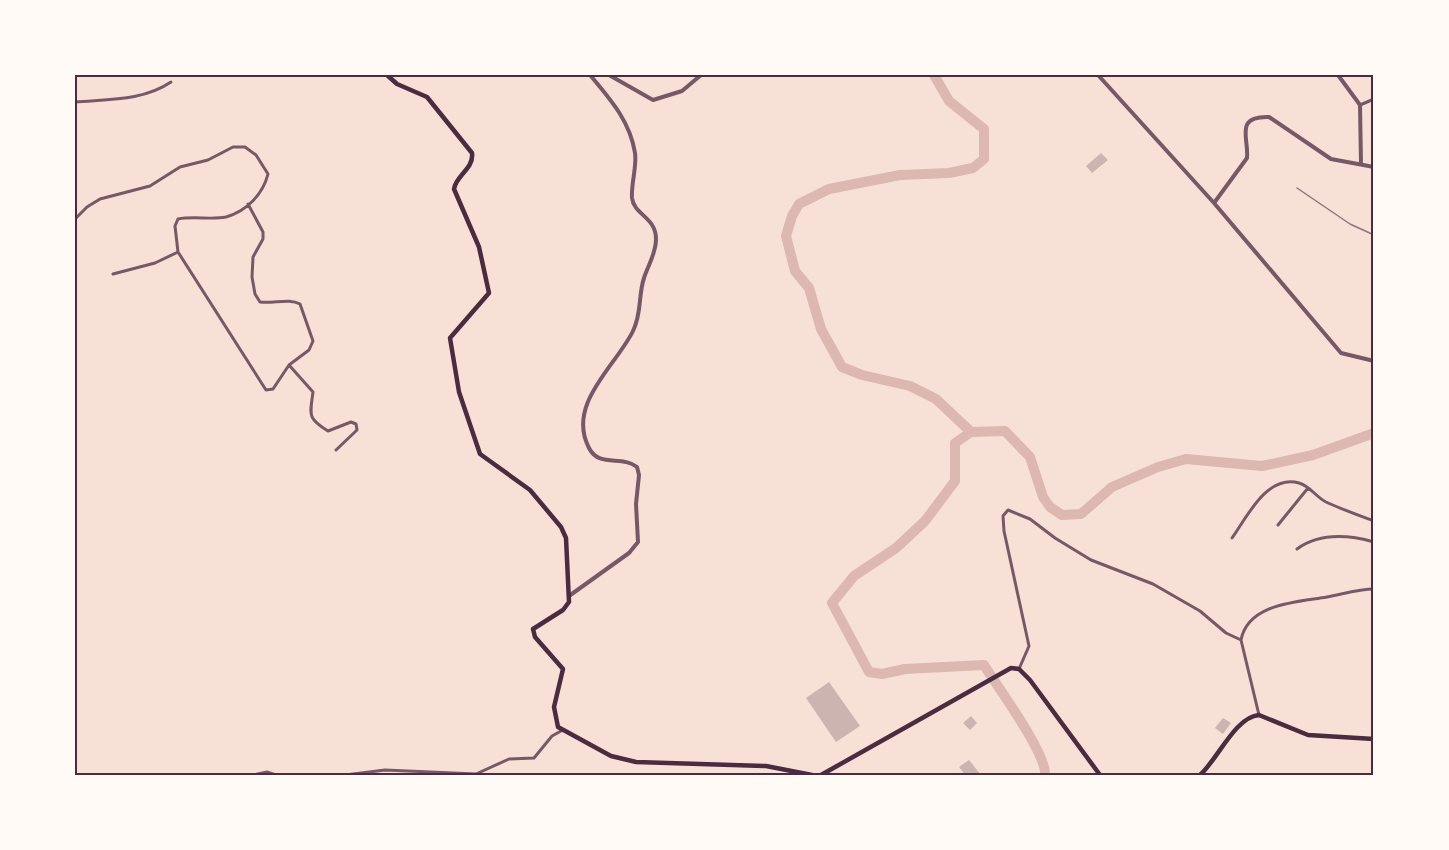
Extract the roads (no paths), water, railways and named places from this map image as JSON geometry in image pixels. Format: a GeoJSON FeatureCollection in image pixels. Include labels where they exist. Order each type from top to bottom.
{"type":"FeatureCollection","features":[{"type":"Feature","properties":{"kind":"main road"},"geometry":{"type":"LineString","coordinates":[[387,75],[397,84],[427,97],[472,153],[470,165],[456,181],[454,189],[479,247],[489,293],[450,338],[459,392],[480,454],[530,490],[561,526],[566,538],[569,602],[563,610],[533,629],[535,637],[563,669],[554,707],[555,721],[561,731],[611,756],[636,762],[766,766],[812,775]]}},
{"type":"Feature","properties":{"kind":"main road"},"geometry":{"type":"LineString","coordinates":[[821,775],[1002,671],[1019,669],[1030,680],[1100,775]]}},
{"type":"Feature","properties":{"kind":"main road"},"geometry":{"type":"LineString","coordinates":[[1200,775],[1216,758],[1239,725],[1248,717],[1259,716],[1308,735],[1374,739]]}},
{"type":"Feature","properties":{"kind":"street"},"geometry":{"type":"LineString","coordinates":[[569,596],[630,553],[638,542],[636,504],[639,475],[637,467],[624,460],[606,461],[597,458],[586,440],[584,419],[586,404],[632,333],[640,316],[643,280],[655,252],[656,237],[649,218],[634,207],[632,198],[635,154],[627,124],[590,75]]}},
{"type":"Feature","properties":{"kind":"street"},"geometry":{"type":"LineString","coordinates":[[609,75],[653,100],[682,91],[701,75]]}},
{"type":"Feature","properties":{"kind":"street"},"geometry":{"type":"LineString","coordinates":[[1098,75],[1214,203],[1341,353],[1374,361]]}},
{"type":"Feature","properties":{"kind":"street"},"geometry":{"type":"LineString","coordinates":[[1338,75],[1360,105],[1362,164]]}},
{"type":"Feature","properties":{"kind":"street"},"geometry":{"type":"LineString","coordinates":[[75,102],[142,96],[158,91],[171,82]]}},
{"type":"Feature","properties":{"kind":"street"},"geometry":{"type":"LineString","coordinates":[[1360,105],[1374,99]]}},
{"type":"Feature","properties":{"kind":"street"},"geometry":{"type":"LineString","coordinates":[[1214,203],[1247,158],[1244,131],[1248,122],[1260,117],[1269,117],[1331,159],[1374,167]]}},
{"type":"Feature","properties":{"kind":"street"},"geometry":{"type":"LineString","coordinates":[[75,219],[87,207],[100,199],[150,186],[180,167],[208,160],[233,147],[245,147],[256,155],[268,174],[261,192],[248,204],[226,217],[195,216],[178,219],[175,226],[178,252],[266,390],[273,389],[280,383],[289,365],[309,350],[313,341],[300,304],[293,301],[273,304],[260,302],[255,294],[253,257],[263,240],[263,232],[248,204]]}},
{"type":"Feature","properties":{"kind":"street"},"geometry":{"type":"LineString","coordinates":[[113,274],[155,263],[178,252]]}},
{"type":"Feature","properties":{"kind":"street"},"geometry":{"type":"LineString","coordinates":[[289,365],[313,392],[310,414],[313,422],[328,431],[351,423],[357,424],[357,430],[336,450]]}},
{"type":"Feature","properties":{"kind":"street"},"geometry":{"type":"LineString","coordinates":[[1232,538],[1261,498],[1273,486],[1290,482],[1308,488],[1324,501],[1374,521]]}},
{"type":"Feature","properties":{"kind":"street"},"geometry":{"type":"LineString","coordinates":[[1278,525],[1308,488]]}},
{"type":"Feature","properties":{"kind":"street"},"geometry":{"type":"LineString","coordinates":[[1019,669],[1029,646],[1004,531],[1003,516],[1008,510],[1030,519],[1054,538],[1091,560],[1154,584],[1200,611],[1226,633],[1240,640]]}},
{"type":"Feature","properties":{"kind":"street"},"geometry":{"type":"LineString","coordinates":[[1297,549],[1305,543],[1343,535],[1374,542]]}},
{"type":"Feature","properties":{"kind":"street"},"geometry":{"type":"LineString","coordinates":[[1259,716],[1240,640],[1242,631],[1252,619],[1266,610],[1374,589]]}},
{"type":"Feature","properties":{"kind":"street"},"geometry":{"type":"LineString","coordinates":[[345,775],[385,770],[477,774],[509,759],[534,758],[552,736],[561,731]]}},
{"type":"Feature","properties":{"kind":"street"},"geometry":{"type":"LineString","coordinates":[[253,775],[267,772],[276,775]]}},
{"type":"Feature","properties":{"kind":"waterway"},"geometry":{"type":"LineString","coordinates":[[934,75],[949,101],[984,129],[984,159],[973,168],[949,173],[900,175],[829,189],[799,204],[792,216],[786,236],[795,271],[809,288],[821,329],[842,367],[862,375],[910,386],[936,399],[971,432]]}},
{"type":"Feature","properties":{"kind":"waterway"},"geometry":{"type":"LineString","coordinates":[[1045,775],[1038,752],[1030,737],[984,665],[905,669],[882,674],[869,672],[832,603],[854,576],[896,548],[925,521],[955,481],[955,443],[971,432],[1005,431],[1030,457],[1043,497],[1050,507],[1062,515],[1081,514],[1112,487],[1158,467],[1186,459],[1262,466],[1313,455],[1374,433]]}},
{"type":"Feature","properties":{"kind":"railway"},"geometry":{"type":"LineString","coordinates":[[1297,188],[1350,224],[1374,235]]}}]}
